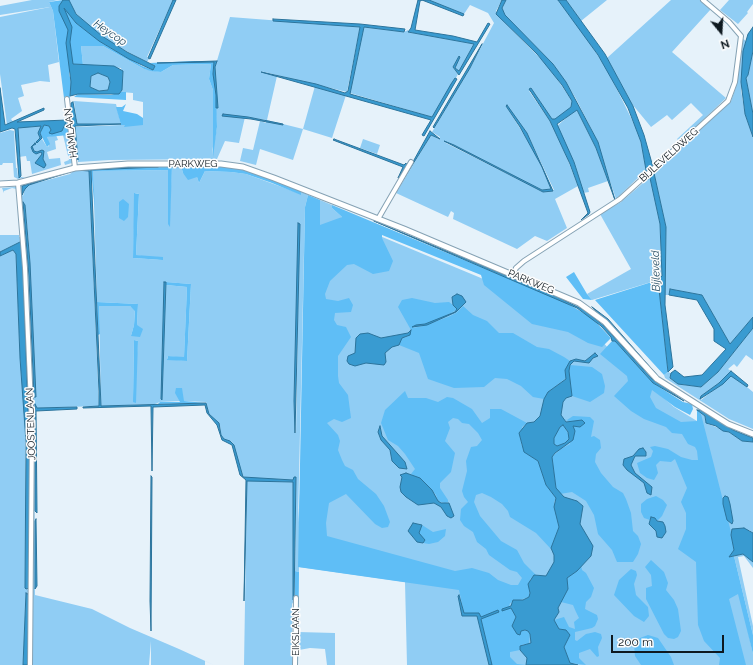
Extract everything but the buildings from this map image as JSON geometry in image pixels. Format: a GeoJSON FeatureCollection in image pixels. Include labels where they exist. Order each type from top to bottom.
{"type":"FeatureCollection","features":[{"type":"Feature","properties":{"kind":"street","name":"BIJLEVELDWEG"},"geometry":{"type":"LineString","coordinates":[[513,275],[516,268],[524,261],[620,199],[728,101],[735,82],[741,36],[729,22],[703,0]]}},
{"type":"Feature","properties":{"kind":"street","name":"HAMLAAN"},"geometry":{"type":"LineString","coordinates":[[67,99],[75,168]]}},
{"type":"Feature","properties":{"kind":"street"},"geometry":{"type":"LineString","coordinates":[[378,219],[411,162]]}},
{"type":"Feature","properties":{"kind":"street","name":"PARKWEG"},"geometry":{"type":"LineString","coordinates":[[0,184],[18,183],[75,168],[98,165],[134,164],[232,165],[274,178],[563,295],[592,312],[605,322],[648,372],[728,424],[753,434]]}},
{"type":"Feature","properties":{"kind":"street","name":"JOOSTENLAAN"},"geometry":{"type":"LineString","coordinates":[[18,183],[26,268],[32,428],[30,665]]}},
{"type":"Feature","properties":{"kind":"street","name":"EIKSLAAN"},"geometry":{"type":"LineString","coordinates":[[296,598],[296,665]]}},
{"type":"Feature","properties":{"kind":"shaded area"},"geometry":{"type":"Polygon","coordinates":[[[32,0],[58,0],[49,2],[53,11],[59,62],[48,65],[50,82],[40,81],[21,85],[24,96],[18,98],[22,111],[11,119],[13,122],[7,125],[0,74],[0,17],[50,7],[0,15],[0,6],[32,0]]]}},
{"type":"Feature","properties":{"kind":"shaded area"},"geometry":{"type":"Polygon","coordinates":[[[63,0],[62,2],[76,23],[107,46],[142,66],[153,70],[155,66],[150,63],[195,61],[216,62],[213,70],[216,95],[217,127],[213,157],[213,90],[209,79],[211,64],[173,65],[161,72],[151,71],[144,69],[103,46],[81,46],[83,65],[73,64],[69,73],[71,82],[70,98],[66,96],[64,98],[53,11],[49,2],[63,0]]]}},
{"type":"Feature","properties":{"kind":"shaded area"},"geometry":{"type":"Polygon","coordinates":[[[63,0],[69,0],[76,14],[102,36],[127,52],[155,66],[153,70],[129,59],[99,41],[76,23],[64,8],[72,27],[70,42],[73,64],[114,66],[123,71],[122,90],[119,94],[78,94],[70,96],[71,82],[66,43],[68,30],[59,11],[59,6],[63,0]],[[98,73],[91,76],[90,87],[99,91],[108,90],[110,82],[108,77],[98,73]]]}},
{"type":"Feature","properties":{"kind":"shaded area"},"geometry":{"type":"Polygon","coordinates":[[[69,0],[173,0],[147,57],[149,59],[147,62],[111,43],[88,26],[72,9],[69,0]]]}},
{"type":"Feature","properties":{"kind":"shaded area"},"geometry":{"type":"Polygon","coordinates":[[[173,0],[176,0],[150,59],[148,58],[173,0]]]}},
{"type":"Feature","properties":{"kind":"shaded area"},"geometry":{"type":"Polygon","coordinates":[[[418,0],[422,0],[420,1],[415,30],[453,36],[477,42],[488,23],[490,24],[459,75],[453,67],[459,56],[460,57],[455,68],[459,71],[474,44],[408,32],[411,28],[418,0]]]}},
{"type":"Feature","properties":{"kind":"shaded area"},"geometry":{"type":"Polygon","coordinates":[[[422,0],[429,0],[464,14],[463,16],[422,0]]]}},
{"type":"Feature","properties":{"kind":"shaded area"},"geometry":{"type":"Polygon","coordinates":[[[429,0],[502,0],[496,11],[505,23],[549,67],[572,101],[571,107],[555,120],[552,119],[535,94],[529,91],[550,121],[563,148],[578,186],[555,199],[567,228],[547,241],[535,236],[517,249],[453,219],[454,213],[451,211],[448,217],[396,193],[431,135],[439,139],[440,137],[432,132],[470,68],[494,23],[488,13],[470,5],[464,14],[429,0]],[[506,106],[536,154],[552,188],[551,189],[542,190],[454,145],[444,142],[543,192],[554,190],[527,133],[506,106]]]}},
{"type":"Feature","properties":{"kind":"shaded area"},"geometry":{"type":"Polygon","coordinates":[[[502,0],[506,0],[502,8],[505,15],[553,64],[566,82],[598,142],[615,200],[596,148],[577,110],[557,124],[574,162],[590,212],[581,220],[588,213],[570,164],[550,121],[529,89],[531,88],[552,119],[555,119],[571,107],[572,101],[562,85],[537,54],[496,14],[502,0]]]}},
{"type":"Feature","properties":{"kind":"shaded area"},"geometry":{"type":"Polygon","coordinates":[[[506,0],[558,0],[583,33],[608,71],[636,128],[641,142],[646,170],[616,199],[598,142],[575,97],[553,64],[504,15],[502,8],[506,0]]]}},
{"type":"Feature","properties":{"kind":"shaded area"},"geometry":{"type":"Polygon","coordinates":[[[558,0],[566,0],[605,54],[633,106],[644,135],[653,167],[642,177],[646,170],[641,142],[628,108],[598,55],[558,0]]]}},
{"type":"Feature","properties":{"kind":"shaded area"},"geometry":{"type":"Polygon","coordinates":[[[566,0],[607,0],[581,21],[566,0]]]}},
{"type":"Feature","properties":{"kind":"shaded area"},"geometry":{"type":"Polygon","coordinates":[[[671,0],[700,0],[711,9],[672,52],[726,98],[680,142],[677,139],[703,115],[691,103],[672,120],[667,115],[651,127],[632,104],[607,58],[671,0]]]}},
{"type":"Feature","properties":{"kind":"shaded area"},"geometry":{"type":"Polygon","coordinates":[[[729,0],[753,0],[753,4],[747,12],[748,13],[738,24],[720,10],[729,0]]]}},
{"type":"Feature","properties":{"kind":"shaded area"},"geometry":{"type":"Polygon","coordinates":[[[230,17],[360,27],[347,92],[260,71],[277,76],[267,120],[303,129],[293,160],[260,149],[256,165],[240,161],[243,148],[253,150],[260,121],[266,123],[266,120],[245,117],[239,143],[225,141],[217,159],[110,160],[78,162],[75,127],[143,125],[143,102],[133,100],[133,93],[121,92],[123,75],[121,68],[83,65],[81,46],[103,46],[144,69],[161,72],[173,65],[211,64],[209,79],[213,90],[214,138],[212,155],[217,127],[213,74],[230,17]]]}},
{"type":"Feature","properties":{"kind":"shaded area"},"geometry":{"type":"Polygon","coordinates":[[[273,19],[360,24],[405,29],[404,32],[364,27],[350,94],[432,117],[451,84],[455,78],[457,79],[424,136],[422,135],[431,120],[261,72],[316,84],[345,93],[348,91],[360,27],[273,21],[273,19]]]}},
{"type":"Feature","properties":{"kind":"shaded area"},"geometry":{"type":"Polygon","coordinates":[[[364,27],[404,32],[408,30],[408,32],[474,44],[459,71],[455,68],[459,56],[453,67],[458,74],[432,117],[350,93],[364,27]]]}},
{"type":"Feature","properties":{"kind":"shaded area"},"geometry":{"type":"Polygon","coordinates":[[[753,27],[753,51],[746,78],[753,114],[753,137],[745,114],[741,82],[743,51],[748,34],[753,27]]]}},
{"type":"Feature","properties":{"kind":"shaded area"},"geometry":{"type":"Polygon","coordinates":[[[742,38],[746,41],[741,90],[745,114],[753,137],[753,317],[730,344],[702,295],[670,289],[669,295],[665,295],[666,227],[654,173],[731,101],[736,87],[742,38]]]}},
{"type":"Feature","properties":{"kind":"shaded area"},"geometry":{"type":"Polygon","coordinates":[[[482,44],[470,68],[434,128],[433,127],[482,44]]]}},
{"type":"Feature","properties":{"kind":"shaded area"},"geometry":{"type":"Polygon","coordinates":[[[753,51],[753,114],[746,78],[753,51]]]}},
{"type":"Feature","properties":{"kind":"shaded area"},"geometry":{"type":"Polygon","coordinates":[[[217,61],[215,67],[218,108],[216,108],[213,74],[214,62],[157,63],[217,61]]]}},
{"type":"Feature","properties":{"kind":"shaded area"},"geometry":{"type":"Polygon","coordinates":[[[98,73],[108,77],[110,82],[108,90],[99,91],[90,87],[91,76],[98,73]]]}},
{"type":"Feature","properties":{"kind":"shaded area"},"geometry":{"type":"Polygon","coordinates":[[[315,86],[346,95],[332,138],[303,129],[315,86]]]}},
{"type":"Feature","properties":{"kind":"shaded area"},"geometry":{"type":"Polygon","coordinates":[[[0,88],[5,125],[44,108],[44,110],[17,122],[67,120],[62,131],[52,134],[49,133],[51,130],[49,126],[44,125],[40,133],[42,138],[37,143],[36,142],[40,138],[38,133],[41,126],[18,128],[21,176],[19,178],[15,129],[12,128],[0,132],[0,88]]]}},
{"type":"Feature","properties":{"kind":"shaded area"},"geometry":{"type":"Polygon","coordinates":[[[126,92],[126,100],[74,97],[78,94],[111,95],[126,92]]]}},
{"type":"Feature","properties":{"kind":"shaded area"},"geometry":{"type":"Polygon","coordinates":[[[74,101],[116,104],[121,125],[77,124],[74,101]]]}},
{"type":"Feature","properties":{"kind":"shaded area"},"geometry":{"type":"Polygon","coordinates":[[[65,102],[73,163],[69,135],[47,137],[50,144],[47,147],[40,133],[44,125],[49,126],[51,130],[49,133],[62,131],[67,122],[65,102]]]}},
{"type":"Feature","properties":{"kind":"shaded area"},"geometry":{"type":"Polygon","coordinates":[[[73,102],[77,124],[121,124],[75,126],[78,160],[71,120],[71,103],[73,102]]]}},
{"type":"Feature","properties":{"kind":"shaded area"},"geometry":{"type":"Polygon","coordinates":[[[126,104],[123,111],[137,114],[143,118],[143,125],[124,127],[125,125],[121,125],[116,107],[122,107],[126,104]]]}},
{"type":"Feature","properties":{"kind":"shaded area"},"geometry":{"type":"Polygon","coordinates":[[[507,105],[527,133],[553,191],[543,192],[444,141],[542,190],[551,189],[542,167],[520,127],[506,106],[507,105]]]}},
{"type":"Feature","properties":{"kind":"shaded area"},"geometry":{"type":"Polygon","coordinates":[[[575,110],[577,110],[596,148],[608,181],[588,188],[589,192],[583,193],[574,162],[556,127],[575,110]]]}},
{"type":"Feature","properties":{"kind":"shaded area"},"geometry":{"type":"Polygon","coordinates":[[[223,114],[248,117],[283,125],[251,119],[222,116],[223,114]]]}},
{"type":"Feature","properties":{"kind":"shaded area"},"geometry":{"type":"Polygon","coordinates":[[[41,126],[40,138],[36,142],[42,139],[47,147],[49,146],[47,137],[56,135],[58,140],[55,141],[56,149],[47,152],[49,159],[60,158],[61,165],[32,174],[30,161],[27,161],[26,156],[19,157],[18,129],[20,127],[41,126]]]}},
{"type":"Feature","properties":{"kind":"shaded area"},"geometry":{"type":"Polygon","coordinates":[[[10,130],[14,131],[16,168],[18,177],[25,177],[18,179],[14,177],[13,163],[3,163],[0,165],[0,133],[10,130]]]}},
{"type":"Feature","properties":{"kind":"shaded area"},"geometry":{"type":"Polygon","coordinates":[[[430,131],[440,139],[431,135],[403,180],[430,131]]]}},
{"type":"Feature","properties":{"kind":"shaded area"},"geometry":{"type":"Polygon","coordinates":[[[63,135],[69,135],[72,163],[65,165],[64,162],[69,160],[63,135]]]}},
{"type":"Feature","properties":{"kind":"shaded area"},"geometry":{"type":"Polygon","coordinates":[[[334,139],[404,165],[406,163],[407,165],[398,178],[403,167],[333,140],[334,139]]]}},
{"type":"Feature","properties":{"kind":"shaded area"},"geometry":{"type":"Polygon","coordinates":[[[363,139],[380,145],[377,154],[360,148],[363,139]]]}},
{"type":"Feature","properties":{"kind":"shaded area"},"geometry":{"type":"Polygon","coordinates":[[[32,146],[34,151],[44,151],[43,159],[46,165],[44,168],[35,163],[42,154],[41,152],[36,154],[33,152],[32,146]]]}},
{"type":"Feature","properties":{"kind":"shaded area"},"geometry":{"type":"Polygon","coordinates":[[[172,166],[181,166],[183,173],[197,177],[199,183],[205,171],[231,172],[246,174],[301,194],[301,191],[308,195],[305,207],[298,522],[320,200],[332,205],[332,208],[342,217],[339,219],[493,283],[593,331],[617,358],[674,407],[697,421],[697,410],[705,416],[705,421],[708,424],[729,432],[742,441],[753,442],[753,533],[749,530],[731,555],[753,654],[753,665],[407,665],[405,582],[299,567],[299,572],[295,571],[296,477],[293,480],[248,479],[243,477],[232,442],[224,439],[221,435],[220,426],[209,414],[206,402],[183,401],[160,402],[155,404],[101,406],[99,305],[130,306],[135,310],[134,325],[131,336],[137,325],[138,304],[97,302],[93,171],[169,170],[169,226],[172,166]],[[135,193],[133,258],[163,260],[136,255],[139,194],[135,193]],[[299,256],[294,401],[296,433],[299,256]],[[165,282],[161,399],[166,285],[187,287],[184,358],[168,356],[167,359],[187,361],[191,284],[165,282]],[[134,340],[133,402],[138,341],[134,340]]]}},
{"type":"Feature","properties":{"kind":"shaded area"},"geometry":{"type":"Polygon","coordinates":[[[172,166],[170,227],[168,224],[168,170],[93,171],[95,210],[91,169],[158,167],[93,168],[77,170],[99,167],[172,166]]]}},
{"type":"Feature","properties":{"kind":"shaded area"},"geometry":{"type":"Polygon","coordinates":[[[181,166],[218,166],[246,170],[301,191],[301,195],[246,174],[231,172],[205,171],[199,183],[197,177],[188,180],[183,173],[181,166]]]}},
{"type":"Feature","properties":{"kind":"shaded area"},"geometry":{"type":"Polygon","coordinates":[[[158,167],[91,170],[101,406],[206,403],[209,414],[219,423],[221,435],[224,439],[230,441],[234,445],[243,477],[293,480],[294,477],[296,477],[294,601],[293,482],[247,481],[244,601],[246,480],[240,475],[232,445],[222,440],[217,425],[207,413],[205,405],[153,407],[152,471],[151,406],[83,408],[99,406],[99,391],[89,171],[77,170],[93,168],[158,167]]]}},
{"type":"Feature","properties":{"kind":"shaded area"},"geometry":{"type":"Polygon","coordinates":[[[73,171],[89,171],[99,406],[37,408],[34,405],[35,595],[92,609],[130,628],[179,649],[214,665],[205,661],[205,665],[151,665],[151,641],[149,665],[28,665],[29,596],[26,593],[23,665],[0,665],[0,256],[13,250],[16,254],[20,358],[25,410],[25,588],[29,588],[31,480],[30,419],[22,241],[0,252],[0,235],[19,235],[19,237],[22,237],[32,401],[26,264],[20,186],[25,183],[21,187],[23,196],[25,189],[29,185],[70,174],[73,171]],[[23,202],[29,277],[35,397],[29,245],[25,205],[23,202]]]}},
{"type":"Feature","properties":{"kind":"shaded area"},"geometry":{"type":"Polygon","coordinates":[[[73,171],[29,185],[22,195],[22,186],[73,171]]]}},
{"type":"Feature","properties":{"kind":"shaded area"},"geometry":{"type":"Polygon","coordinates":[[[654,173],[666,227],[665,305],[673,367],[668,372],[658,280],[662,276],[660,224],[650,178],[643,181],[654,173]]]}},
{"type":"Feature","properties":{"kind":"shaded area"},"geometry":{"type":"Polygon","coordinates":[[[650,177],[660,224],[661,279],[592,300],[587,294],[631,269],[600,214],[621,202],[650,177]]]}},
{"type":"Feature","properties":{"kind":"shaded area"},"geometry":{"type":"Polygon","coordinates":[[[16,187],[19,192],[20,203],[17,189],[12,188],[4,191],[4,193],[2,188],[16,187]]]}},
{"type":"Feature","properties":{"kind":"shaded area"},"geometry":{"type":"Polygon","coordinates":[[[134,193],[139,194],[136,255],[163,257],[163,260],[133,258],[134,193]]]}},
{"type":"Feature","properties":{"kind":"shaded area"},"geometry":{"type":"Polygon","coordinates":[[[308,195],[320,200],[320,225],[342,217],[332,208],[332,205],[565,302],[592,318],[611,338],[602,347],[588,343],[568,332],[532,324],[484,285],[481,275],[382,235],[393,261],[389,271],[373,274],[354,264],[347,265],[330,281],[325,294],[326,299],[338,301],[349,298],[353,305],[351,312],[335,313],[334,320],[337,325],[346,327],[351,337],[338,356],[338,376],[339,383],[348,395],[351,418],[342,422],[334,419],[327,423],[338,435],[340,441],[338,450],[345,466],[353,470],[358,479],[376,494],[384,506],[390,522],[388,527],[382,528],[375,524],[346,494],[329,503],[326,523],[327,536],[455,571],[472,568],[489,573],[498,580],[511,585],[518,585],[522,578],[517,572],[510,570],[489,555],[486,549],[477,542],[473,532],[464,526],[460,520],[461,509],[468,502],[462,491],[467,471],[466,461],[471,447],[477,446],[482,440],[478,433],[469,424],[462,423],[458,419],[453,418],[448,422],[450,428],[445,441],[455,453],[451,472],[440,483],[440,488],[448,500],[448,502],[445,503],[438,501],[436,495],[428,486],[411,474],[415,469],[398,446],[388,440],[381,423],[385,410],[405,391],[408,398],[426,398],[438,402],[447,397],[453,398],[472,409],[482,423],[490,418],[490,409],[501,409],[527,423],[522,427],[521,444],[527,454],[538,461],[546,485],[556,498],[554,502],[559,527],[551,549],[536,533],[510,517],[508,511],[502,504],[491,497],[482,493],[476,495],[474,502],[480,516],[501,541],[517,550],[524,563],[536,575],[530,579],[529,597],[510,603],[509,607],[502,609],[511,608],[516,617],[513,624],[521,631],[528,631],[530,634],[529,644],[520,646],[520,650],[510,652],[510,657],[517,664],[526,665],[492,665],[481,619],[498,612],[481,617],[479,613],[464,613],[459,590],[298,567],[305,207],[308,195]]]}},
{"type":"Feature","properties":{"kind":"shaded area"},"geometry":{"type":"Polygon","coordinates":[[[123,199],[129,204],[128,217],[124,221],[119,218],[119,202],[123,199]]]}},
{"type":"Feature","properties":{"kind":"shaded area"},"geometry":{"type":"Polygon","coordinates":[[[23,202],[25,205],[30,263],[36,397],[34,397],[29,277],[23,202]]]}},
{"type":"Feature","properties":{"kind":"shaded area"},"geometry":{"type":"Polygon","coordinates":[[[374,221],[553,295],[584,310],[604,326],[652,379],[684,401],[653,383],[615,341],[612,341],[611,337],[601,326],[577,308],[374,221]]]}},
{"type":"Feature","properties":{"kind":"shaded area"},"geometry":{"type":"Polygon","coordinates":[[[298,223],[300,224],[295,433],[294,401],[298,223]]]}},
{"type":"Feature","properties":{"kind":"shaded area"},"geometry":{"type":"Polygon","coordinates":[[[22,241],[30,465],[29,588],[26,589],[26,442],[20,358],[16,254],[13,250],[0,256],[0,252],[22,241]]]}},
{"type":"Feature","properties":{"kind":"shaded area"},"geometry":{"type":"Polygon","coordinates":[[[574,272],[592,300],[583,299],[566,277],[574,272]]]}},
{"type":"Feature","properties":{"kind":"shaded area"},"geometry":{"type":"Polygon","coordinates":[[[658,280],[668,372],[664,375],[595,300],[658,280]]]}},
{"type":"Feature","properties":{"kind":"shaded area"},"geometry":{"type":"Polygon","coordinates":[[[164,282],[166,282],[162,400],[161,399],[164,282]]]}},
{"type":"Feature","properties":{"kind":"shaded area"},"geometry":{"type":"Polygon","coordinates":[[[166,282],[191,284],[187,361],[167,360],[168,356],[184,357],[187,287],[166,285],[166,282]]]}},
{"type":"Feature","properties":{"kind":"shaded area"},"geometry":{"type":"Polygon","coordinates":[[[670,289],[702,295],[730,344],[753,317],[753,328],[718,372],[701,387],[678,384],[670,378],[671,373],[675,370],[684,377],[702,375],[726,349],[714,341],[714,329],[697,300],[669,295],[670,289]]]}},
{"type":"Feature","properties":{"kind":"shaded area"},"geometry":{"type":"Polygon","coordinates":[[[457,294],[462,296],[466,302],[456,312],[427,325],[412,327],[425,324],[455,312],[457,309],[453,305],[452,297],[457,294]]]}},
{"type":"Feature","properties":{"kind":"shaded area"},"geometry":{"type":"Polygon","coordinates":[[[412,298],[435,303],[449,302],[458,309],[444,317],[425,324],[416,325],[413,328],[448,317],[456,313],[463,306],[473,315],[487,321],[499,333],[513,333],[537,347],[549,349],[570,361],[565,370],[566,378],[548,392],[544,399],[533,397],[521,386],[507,379],[495,378],[484,387],[454,388],[428,379],[419,353],[399,345],[402,338],[407,337],[411,330],[398,307],[402,300],[412,298]]]}},
{"type":"Feature","properties":{"kind":"shaded area"},"geometry":{"type":"Polygon","coordinates":[[[97,302],[138,304],[137,325],[143,329],[140,337],[131,336],[134,325],[135,311],[130,306],[99,306],[100,334],[98,335],[97,302]]]}},
{"type":"Feature","properties":{"kind":"shaded area"},"geometry":{"type":"Polygon","coordinates":[[[592,307],[608,319],[657,375],[608,322],[592,307]]]}},
{"type":"Feature","properties":{"kind":"shaded area"},"geometry":{"type":"Polygon","coordinates":[[[753,328],[753,360],[746,355],[737,367],[734,364],[728,369],[731,371],[719,383],[701,396],[701,400],[731,376],[736,378],[753,392],[753,429],[729,419],[665,378],[664,375],[668,372],[671,373],[670,378],[675,382],[684,385],[701,387],[718,372],[753,328]]]}},
{"type":"Feature","properties":{"kind":"shaded area"},"geometry":{"type":"Polygon","coordinates":[[[411,330],[410,335],[402,338],[399,345],[392,347],[385,353],[386,362],[384,365],[366,363],[355,366],[349,364],[347,361],[348,356],[355,353],[356,338],[360,334],[368,333],[381,338],[408,333],[411,330]]]}},
{"type":"Feature","properties":{"kind":"shaded area"},"geometry":{"type":"Polygon","coordinates":[[[134,340],[138,341],[136,403],[133,402],[134,340]]]}},
{"type":"Feature","properties":{"kind":"shaded area"},"geometry":{"type":"Polygon","coordinates":[[[612,341],[615,341],[653,383],[683,402],[692,404],[693,409],[690,415],[675,407],[652,390],[650,397],[656,408],[681,422],[697,421],[697,410],[701,414],[731,532],[734,550],[731,557],[734,556],[753,635],[753,654],[738,594],[729,599],[746,665],[719,665],[720,658],[704,641],[698,625],[696,562],[678,549],[686,529],[686,513],[681,502],[687,488],[675,459],[671,462],[660,461],[656,465],[658,473],[654,480],[647,478],[640,473],[637,463],[651,457],[653,451],[650,447],[655,446],[668,449],[681,457],[692,460],[698,460],[697,451],[695,447],[688,444],[682,434],[672,433],[666,427],[644,419],[631,411],[614,396],[628,381],[627,376],[600,354],[612,341]]]}},
{"type":"Feature","properties":{"kind":"shaded area"},"geometry":{"type":"Polygon","coordinates":[[[595,353],[598,356],[593,358],[589,363],[574,361],[570,365],[569,371],[572,396],[566,398],[563,402],[561,415],[566,422],[582,420],[585,423],[580,427],[573,426],[575,431],[573,440],[555,453],[552,457],[556,488],[564,497],[577,501],[583,506],[580,524],[593,546],[591,556],[577,571],[567,578],[568,589],[558,608],[559,612],[554,620],[559,629],[566,630],[570,635],[564,647],[570,663],[578,665],[526,665],[527,658],[520,650],[520,646],[531,643],[530,634],[525,630],[521,631],[520,635],[517,634],[512,626],[516,617],[511,608],[502,611],[502,609],[511,606],[513,600],[523,600],[529,597],[530,593],[528,584],[534,575],[546,576],[554,562],[554,555],[551,548],[559,527],[554,507],[556,498],[546,485],[538,461],[524,452],[519,433],[527,423],[534,422],[540,416],[544,399],[548,392],[566,379],[565,370],[570,361],[576,359],[585,361],[595,353]],[[563,425],[560,427],[554,438],[554,444],[557,446],[565,443],[569,439],[568,432],[563,425]]]}},
{"type":"Feature","properties":{"kind":"shaded area"},"geometry":{"type":"Polygon","coordinates":[[[570,365],[592,367],[602,374],[605,386],[604,393],[590,402],[572,396],[569,371],[570,365]]]}},
{"type":"Feature","properties":{"kind":"shaded area"},"geometry":{"type":"Polygon","coordinates":[[[731,371],[748,385],[747,387],[731,376],[723,384],[700,399],[701,396],[719,383],[731,371]]]}},
{"type":"Feature","properties":{"kind":"shaded area"},"geometry":{"type":"Polygon","coordinates":[[[176,388],[182,388],[184,401],[206,403],[158,404],[160,402],[180,402],[175,393],[176,388]]]}},
{"type":"Feature","properties":{"kind":"shaded area"},"geometry":{"type":"Polygon","coordinates":[[[35,404],[37,408],[77,407],[77,409],[36,411],[37,513],[35,511],[35,404]]]}},
{"type":"Feature","properties":{"kind":"shaded area"},"geometry":{"type":"Polygon","coordinates":[[[697,410],[700,410],[733,430],[753,438],[753,442],[742,441],[729,432],[723,431],[716,426],[706,423],[705,416],[697,410]]]}},
{"type":"Feature","properties":{"kind":"shaded area"},"geometry":{"type":"Polygon","coordinates":[[[573,416],[590,417],[594,421],[591,437],[594,436],[600,440],[601,448],[596,454],[595,462],[601,473],[613,487],[623,493],[631,513],[633,531],[638,536],[641,544],[638,554],[633,562],[617,562],[612,550],[598,534],[594,515],[586,501],[572,492],[560,494],[556,488],[552,457],[561,449],[570,444],[573,426],[580,427],[582,420],[571,422],[563,419],[567,420],[573,416]]]}},
{"type":"Feature","properties":{"kind":"shaded area"},"geometry":{"type":"Polygon","coordinates":[[[563,425],[569,435],[569,438],[565,443],[557,446],[554,444],[554,438],[560,427],[563,425]]]}},
{"type":"Feature","properties":{"kind":"shaded area"},"geometry":{"type":"Polygon","coordinates":[[[380,426],[382,436],[405,462],[407,469],[399,468],[392,461],[390,450],[381,440],[378,432],[380,426]]]}},
{"type":"Feature","properties":{"kind":"shaded area"},"geometry":{"type":"Polygon","coordinates":[[[643,448],[646,452],[646,456],[635,456],[631,465],[635,473],[652,487],[651,495],[647,493],[644,483],[623,465],[624,459],[633,456],[639,449],[643,448]]]}},
{"type":"Feature","properties":{"kind":"shaded area"},"geometry":{"type":"Polygon","coordinates":[[[406,473],[420,478],[432,490],[438,501],[441,503],[449,503],[454,516],[451,518],[447,516],[441,507],[434,503],[418,505],[406,497],[401,492],[400,487],[402,477],[400,475],[406,473]]]}},
{"type":"Feature","properties":{"kind":"shaded area"},"geometry":{"type":"Polygon","coordinates":[[[151,476],[152,477],[151,631],[150,601],[151,476]]]}},
{"type":"Feature","properties":{"kind":"shaded area"},"geometry":{"type":"Polygon","coordinates":[[[247,480],[294,482],[294,601],[292,604],[292,665],[244,665],[247,480]]]}},
{"type":"Feature","properties":{"kind":"shaded area"},"geometry":{"type":"Polygon","coordinates":[[[656,496],[663,500],[667,505],[662,516],[657,521],[651,518],[650,520],[644,518],[641,512],[641,504],[647,499],[656,496]]]}},
{"type":"Feature","properties":{"kind":"shaded area"},"geometry":{"type":"Polygon","coordinates":[[[725,496],[728,497],[730,504],[733,521],[732,524],[727,520],[723,504],[723,498],[725,496]]]}},
{"type":"Feature","properties":{"kind":"shaded area"},"geometry":{"type":"Polygon","coordinates":[[[651,517],[655,518],[657,521],[663,522],[666,532],[662,538],[657,537],[656,531],[649,524],[651,517]]]}},
{"type":"Feature","properties":{"kind":"shaded area"},"geometry":{"type":"Polygon","coordinates":[[[36,519],[37,586],[35,589],[35,521],[36,519]]]}},
{"type":"Feature","properties":{"kind":"shaded area"},"geometry":{"type":"Polygon","coordinates":[[[413,523],[422,525],[419,533],[425,540],[423,543],[417,542],[408,531],[413,523]]]}},
{"type":"Feature","properties":{"kind":"shaded area"},"geometry":{"type":"Polygon","coordinates":[[[422,525],[433,532],[446,529],[445,536],[438,542],[429,544],[423,543],[424,542],[419,533],[422,525]]]}},
{"type":"Feature","properties":{"kind":"shaded area"},"geometry":{"type":"Polygon","coordinates":[[[744,528],[753,533],[753,562],[743,554],[729,557],[734,550],[731,535],[732,529],[744,528]]]}},
{"type":"Feature","properties":{"kind":"shaded area"},"geometry":{"type":"Polygon","coordinates":[[[743,554],[753,562],[753,568],[744,556],[738,557],[753,626],[753,635],[734,556],[743,554]]]}},
{"type":"Feature","properties":{"kind":"shaded area"},"geometry":{"type":"Polygon","coordinates":[[[651,560],[664,572],[668,583],[666,590],[674,600],[678,609],[681,631],[678,637],[674,639],[668,638],[664,634],[646,599],[646,588],[652,586],[651,575],[645,567],[651,560]]]}},
{"type":"Feature","properties":{"kind":"shaded area"},"geometry":{"type":"Polygon","coordinates":[[[581,565],[582,570],[586,573],[594,588],[591,597],[586,602],[585,609],[597,615],[598,619],[595,626],[592,628],[575,632],[575,640],[577,641],[586,634],[595,632],[601,634],[602,638],[598,647],[599,656],[597,657],[590,649],[579,653],[579,658],[586,665],[570,663],[564,647],[568,637],[562,630],[559,629],[554,620],[564,617],[569,627],[575,629],[574,622],[579,618],[573,605],[561,602],[568,589],[567,578],[577,571],[581,565]]]}},
{"type":"Feature","properties":{"kind":"shaded area"},"geometry":{"type":"Polygon","coordinates":[[[631,569],[636,571],[637,575],[634,584],[636,595],[648,607],[649,616],[644,622],[634,616],[614,595],[619,580],[631,569]]]}},
{"type":"Feature","properties":{"kind":"shaded area"},"geometry":{"type":"Polygon","coordinates":[[[295,571],[299,572],[298,665],[294,665],[295,571]]]}},
{"type":"Feature","properties":{"kind":"shaded area"},"geometry":{"type":"Polygon","coordinates":[[[26,593],[29,596],[28,665],[23,665],[26,593]]]}},
{"type":"Feature","properties":{"kind":"shaded area"},"geometry":{"type":"Polygon","coordinates":[[[459,595],[464,613],[479,613],[481,617],[498,610],[499,612],[481,619],[492,665],[489,665],[477,616],[462,616],[459,595]]]}},
{"type":"Feature","properties":{"kind":"shaded area"},"geometry":{"type":"Polygon","coordinates":[[[298,632],[335,633],[335,665],[327,665],[325,649],[310,648],[299,650],[298,632]]]}},
{"type":"Feature","properties":{"kind":"shaded area"},"geometry":{"type":"Polygon","coordinates":[[[648,635],[658,638],[671,657],[674,665],[641,665],[635,656],[634,645],[640,638],[648,635]]]}},
{"type":"Feature","properties":{"kind":"water label","name":"Heycop"},"geometry":{"type":"Point","coordinates":[110,33]}},
{"type":"Feature","properties":{"kind":"water label","name":"Bijleveld"},"geometry":{"type":"Point","coordinates":[656,271]}}]}
